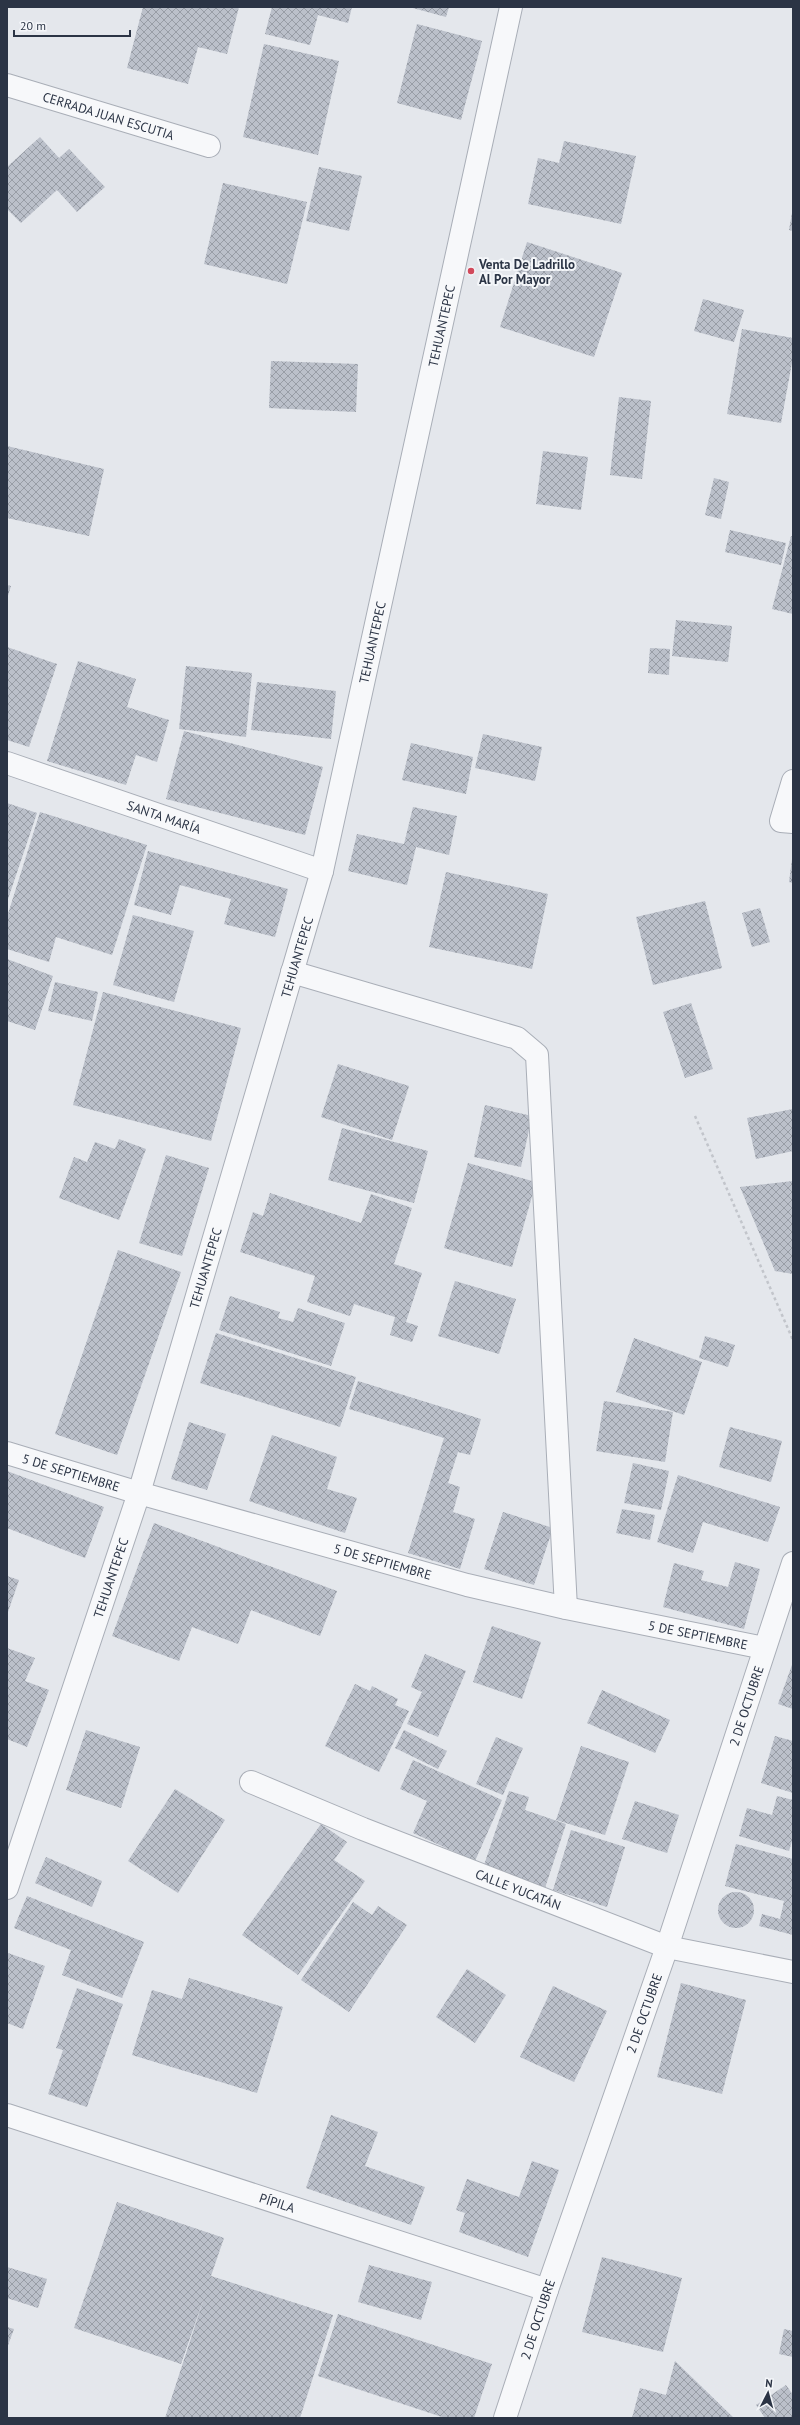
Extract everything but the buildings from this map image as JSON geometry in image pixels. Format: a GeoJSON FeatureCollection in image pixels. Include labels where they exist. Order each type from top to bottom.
{"type":"FeatureCollection","features":[{"type":"Feature","properties":{"kind":"street","name":"TEHUANTEPEC"},"geometry":{"type":"LineString","coordinates":[[7,1888],[139,1493],[322,871],[511,7]]}},
{"type":"Feature","properties":{"kind":"street","name":"CERRADA JUAN ESCUTIA"},"geometry":{"type":"LineString","coordinates":[[7,85],[209,146]]}},
{"type":"Feature","properties":{"kind":"street","name":"SANTA MARÍA"},"geometry":{"type":"LineString","coordinates":[[7,763],[322,871]]}},
{"type":"Feature","properties":{"kind":"street"},"geometry":{"type":"LineString","coordinates":[[787,822],[793,781]]}},
{"type":"Feature","properties":{"kind":"street"},"geometry":{"type":"LineString","coordinates":[[292,972],[517,1038],[537,1055],[566,1608]]}},
{"type":"Feature","properties":{"kind":"street","name":"5 DE SEPTIEMBRE"},"geometry":{"type":"LineString","coordinates":[[7,1452],[139,1493],[468,1585],[566,1608],[764,1648]]}},
{"type":"Feature","properties":{"kind":"street","name":"2 DE OCTUBRE"},"geometry":{"type":"LineString","coordinates":[[505,2418],[547,2290],[667,1947],[764,1648],[786,1608],[793,1564]]}},
{"type":"Feature","properties":{"kind":"street","name":"CALLE YUCATÁN"},"geometry":{"type":"LineString","coordinates":[[251,1782],[362,1829],[667,1947],[793,1972]]}},
{"type":"Feature","properties":{"kind":"street","name":"PÍPILA"},"geometry":{"type":"LineString","coordinates":[[7,2115],[547,2290]]}},
{"type":"Feature","properties":{"kind":"path"},"geometry":{"type":"LineString","coordinates":[[695,1116],[793,1340]]}},
{"type":"Feature","properties":{"kind":"place","name":"Venta De Ladrillo Al Por Mayor"},"geometry":{"type":"Point","coordinates":[471,271]}}]}
